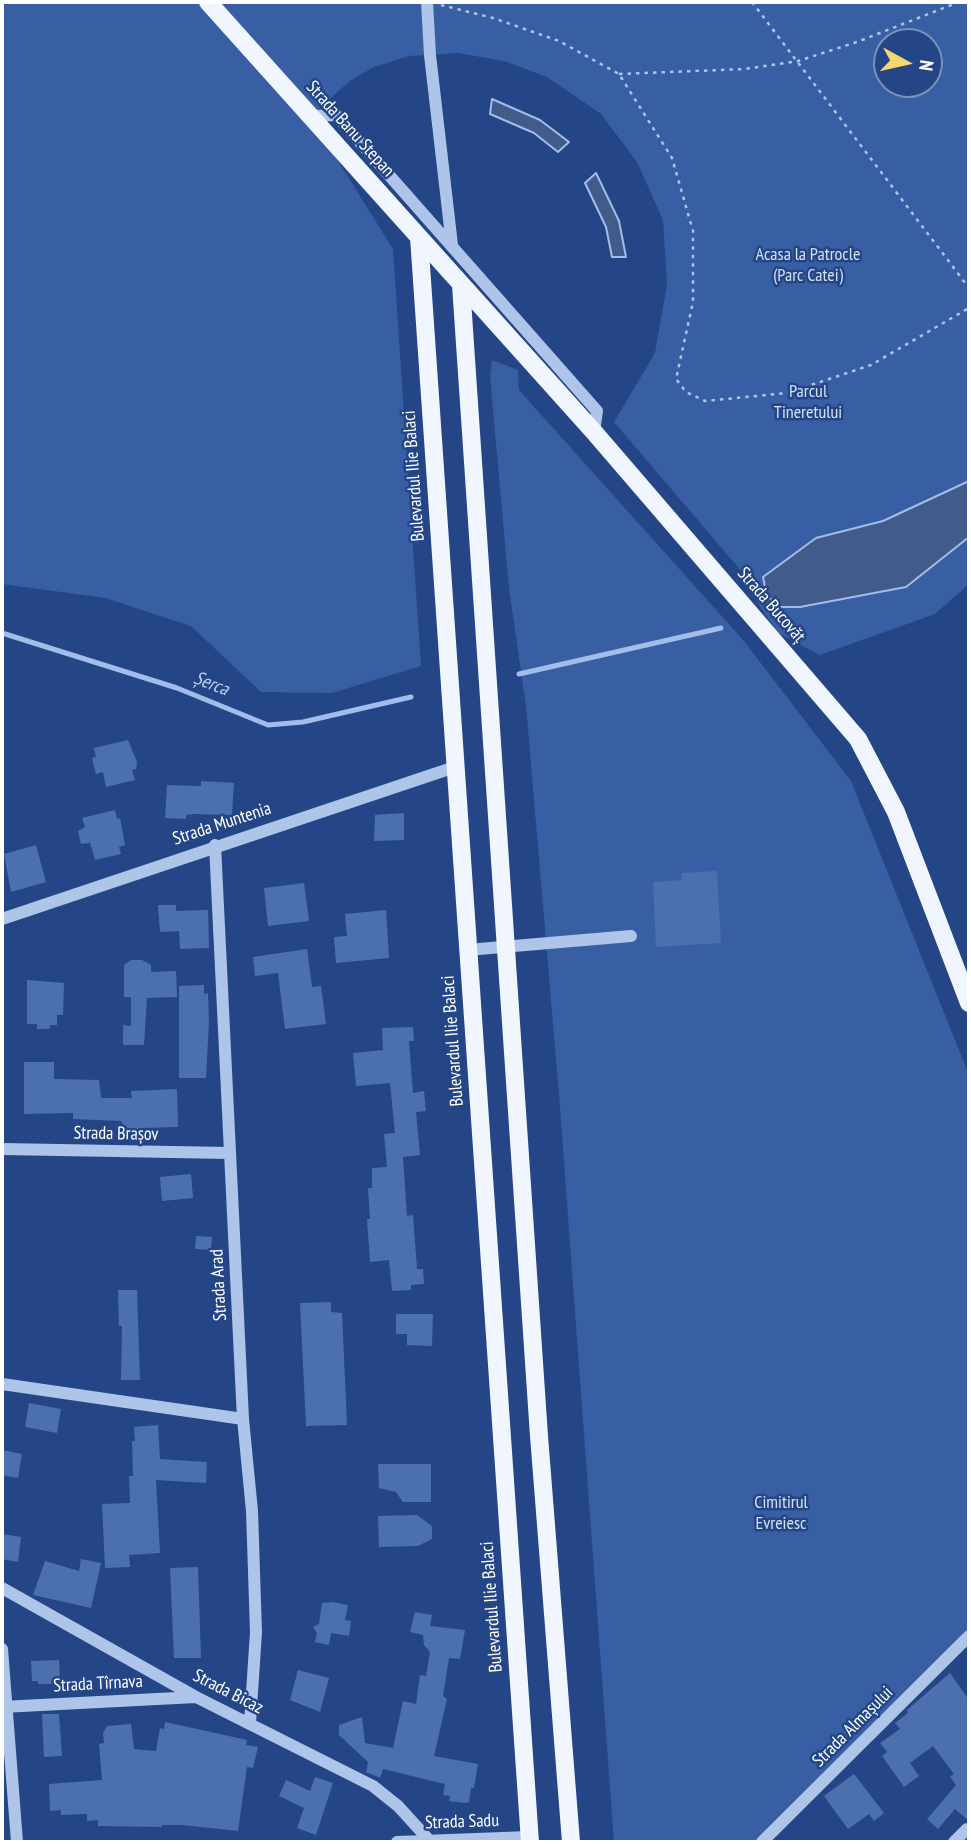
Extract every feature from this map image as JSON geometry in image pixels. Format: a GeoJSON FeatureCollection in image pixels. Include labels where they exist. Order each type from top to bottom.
{"type":"FeatureCollection","features":[{"type":"Feature","properties":{"kind":"main road","name":"Strada Banu Stepan"},"geometry":{"type":"LineString","coordinates":[[208,2],[461,285]]}},
{"type":"Feature","properties":{"kind":"main road","name":"Bulevardul Ilie Balaci"},"geometry":{"type":"LineString","coordinates":[[419,237],[530,1839]]}},
{"type":"Feature","properties":{"kind":"main road","name":"Strada Bucovăț"},"geometry":{"type":"LineString","coordinates":[[461,285],[594,432],[858,739],[897,811],[969,1003]]}},
{"type":"Feature","properties":{"kind":"main road"},"geometry":{"type":"LineString","coordinates":[[461,285],[505,947],[571,1842]]}},
{"type":"Feature","properties":{"kind":"street"},"geometry":{"type":"LineString","coordinates":[[427,2],[430,55],[452,246],[461,285]]}},
{"type":"Feature","properties":{"kind":"street"},"geometry":{"type":"LineString","coordinates":[[310,116],[336,115],[597,411],[594,432]]}},
{"type":"Feature","properties":{"kind":"street","name":"Strada Muntenia"},"geometry":{"type":"LineString","coordinates":[[2,919],[215,845],[455,767]]}},
{"type":"Feature","properties":{"kind":"street","name":"Strada Arad"},"geometry":{"type":"LineString","coordinates":[[215,845],[243,1419],[252,1511],[256,1632],[250,1723]]}},
{"type":"Feature","properties":{"kind":"street"},"geometry":{"type":"LineString","coordinates":[[467,950],[631,936]]}},
{"type":"Feature","properties":{"kind":"street","name":"Strada Brașov"},"geometry":{"type":"LineString","coordinates":[[2,1149],[229,1153]]}},
{"type":"Feature","properties":{"kind":"street"},"geometry":{"type":"LineString","coordinates":[[2,1384],[243,1419]]}},
{"type":"Feature","properties":{"kind":"street","name":"Strada Bicaz"},"geometry":{"type":"LineString","coordinates":[[2,1588],[197,1697],[373,1786],[398,1806],[429,1840]]}},
{"type":"Feature","properties":{"kind":"street","name":"Strada Almașului"},"geometry":{"type":"LineString","coordinates":[[762,1842],[969,1636]]}},
{"type":"Feature","properties":{"kind":"street"},"geometry":{"type":"LineString","coordinates":[[2,1649],[4,1707],[17,1842]]}},
{"type":"Feature","properties":{"kind":"street","name":"Strada Tîrnava"},"geometry":{"type":"LineString","coordinates":[[4,1707],[197,1697]]}},
{"type":"Feature","properties":{"kind":"street"},"geometry":{"type":"LineString","coordinates":[[954,1842],[967,1829]]}},
{"type":"Feature","properties":{"kind":"street","name":"Strada Sadu"},"geometry":{"type":"LineString","coordinates":[[397,1842],[530,1839]]}},
{"type":"Feature","properties":{"kind":"path"},"geometry":{"type":"LineString","coordinates":[[427,2],[493,18],[559,41],[619,74],[672,158],[693,231],[693,302],[676,379],[686,392],[705,401],[787,393],[871,365],[969,308]]}},
{"type":"Feature","properties":{"kind":"path"},"geometry":{"type":"LineString","coordinates":[[752,2],[969,288]]}},
{"type":"Feature","properties":{"kind":"path"},"geometry":{"type":"LineString","coordinates":[[619,74],[745,69],[798,61],[857,42],[959,2]]}},
{"type":"Feature","properties":{"kind":"green space"},"geometry":{"type":"Polygon","coordinates":[[[2,2],[969,2],[969,584],[935,614],[820,655],[778,633],[757,602],[749,580],[614,422],[655,353],[667,284],[663,220],[637,162],[601,114],[547,77],[504,61],[458,53],[409,56],[374,67],[350,81],[310,116],[393,249],[421,666],[332,693],[261,692],[191,626],[105,598],[2,584],[2,2]]]}},
{"type":"Feature","properties":{"kind":"green space","name":"Cimitirul Evreiesc"},"geometry":{"type":"Polygon","coordinates":[[[492,360],[518,370],[519,390],[744,641],[851,781],[969,1075],[969,1634],[761,1842],[614,1842],[559,1094],[526,706],[509,588],[490,376],[492,360]]]}},
{"type":"Feature","properties":{"kind":"shaded area"},"geometry":{"type":"Polygon","coordinates":[[[492,99],[540,120],[569,142],[558,152],[534,133],[490,114],[492,99]]]}},
{"type":"Feature","properties":{"kind":"shaded area"},"geometry":{"type":"Polygon","coordinates":[[[596,173],[619,221],[626,257],[612,257],[606,227],[585,183],[596,173]]]}},
{"type":"Feature","properties":{"kind":"shaded area"},"geometry":{"type":"Polygon","coordinates":[[[969,481],[969,537],[906,587],[800,607],[780,607],[767,596],[763,577],[816,538],[883,521],[969,481]]]}},
{"type":"Feature","properties":{"kind":"building"},"geometry":{"type":"Polygon","coordinates":[[[128,740],[137,762],[136,769],[132,770],[135,780],[106,787],[103,772],[96,774],[92,758],[96,757],[94,748],[128,740]]]}},
{"type":"Feature","properties":{"kind":"building"},"geometry":{"type":"Polygon","coordinates":[[[201,781],[234,783],[232,815],[193,814],[186,815],[186,819],[165,818],[167,785],[201,786],[201,781]]]}},
{"type":"Feature","properties":{"kind":"building"},"geometry":{"type":"Polygon","coordinates":[[[115,810],[117,819],[120,818],[125,845],[119,847],[121,854],[95,860],[90,843],[81,844],[78,831],[85,827],[82,818],[115,810]]]}},
{"type":"Feature","properties":{"kind":"building"},"geometry":{"type":"Polygon","coordinates":[[[404,813],[404,840],[374,841],[375,815],[404,813]]]}},
{"type":"Feature","properties":{"kind":"building"},"geometry":{"type":"Polygon","coordinates":[[[36,845],[46,882],[11,892],[4,854],[36,845]]]}},
{"type":"Feature","properties":{"kind":"building"},"geometry":{"type":"Polygon","coordinates":[[[717,871],[721,943],[656,947],[653,882],[682,880],[682,873],[717,871]]]}},
{"type":"Feature","properties":{"kind":"building"},"geometry":{"type":"Polygon","coordinates":[[[304,883],[309,921],[268,926],[264,888],[304,883]]]}},
{"type":"Feature","properties":{"kind":"building"},"geometry":{"type":"Polygon","coordinates":[[[158,905],[176,905],[176,911],[208,910],[209,948],[180,949],[179,931],[160,932],[158,905]]]}},
{"type":"Feature","properties":{"kind":"building"},"geometry":{"type":"Polygon","coordinates":[[[386,910],[389,958],[336,963],[334,937],[347,936],[345,914],[386,910]]]}},
{"type":"Feature","properties":{"kind":"building"},"geometry":{"type":"Polygon","coordinates":[[[307,949],[312,987],[321,986],[326,1024],[285,1029],[278,973],[255,976],[253,957],[307,949]]]}},
{"type":"Feature","properties":{"kind":"building"},"geometry":{"type":"Polygon","coordinates":[[[131,960],[142,960],[151,965],[151,972],[176,971],[177,997],[147,998],[144,1045],[123,1045],[123,1025],[131,1026],[131,997],[124,997],[124,965],[131,960]]]}},
{"type":"Feature","properties":{"kind":"building"},"geometry":{"type":"Polygon","coordinates":[[[27,980],[64,983],[63,1015],[57,1015],[57,1025],[50,1025],[50,1029],[37,1029],[37,1024],[27,1024],[27,980]]]}},
{"type":"Feature","properties":{"kind":"building"},"geometry":{"type":"Polygon","coordinates":[[[204,985],[204,994],[208,993],[209,1022],[206,1078],[179,1078],[179,986],[204,985]]]}},
{"type":"Feature","properties":{"kind":"building"},"geometry":{"type":"Polygon","coordinates":[[[413,1027],[414,1041],[409,1041],[413,1093],[424,1091],[426,1111],[416,1112],[420,1155],[403,1157],[407,1216],[413,1215],[417,1269],[423,1269],[424,1284],[411,1285],[411,1290],[392,1291],[389,1260],[370,1262],[367,1219],[370,1219],[368,1188],[372,1188],[372,1168],[387,1167],[384,1134],[395,1133],[390,1083],[356,1086],[353,1053],[383,1050],[382,1028],[413,1027]]]}},
{"type":"Feature","properties":{"kind":"building"},"geometry":{"type":"Polygon","coordinates":[[[24,1062],[54,1062],[54,1079],[99,1080],[101,1098],[132,1098],[131,1091],[177,1089],[178,1127],[141,1128],[141,1133],[126,1133],[126,1129],[122,1129],[122,1121],[73,1119],[73,1113],[24,1114],[24,1062]]]}},
{"type":"Feature","properties":{"kind":"building"},"geometry":{"type":"Polygon","coordinates":[[[191,1174],[193,1198],[162,1201],[160,1177],[191,1174]]]}},
{"type":"Feature","properties":{"kind":"building"},"geometry":{"type":"Polygon","coordinates":[[[196,1236],[212,1237],[211,1250],[195,1249],[196,1236]]]}},
{"type":"Feature","properties":{"kind":"building"},"geometry":{"type":"Polygon","coordinates":[[[118,1290],[137,1290],[140,1380],[121,1380],[122,1326],[119,1326],[118,1290]]]}},
{"type":"Feature","properties":{"kind":"building"},"geometry":{"type":"Polygon","coordinates":[[[331,1302],[331,1312],[342,1313],[347,1425],[306,1426],[300,1303],[331,1302]]]}},
{"type":"Feature","properties":{"kind":"building"},"geometry":{"type":"Polygon","coordinates":[[[396,1314],[433,1314],[432,1346],[407,1345],[407,1334],[396,1334],[396,1314]]]}},
{"type":"Feature","properties":{"kind":"building"},"geometry":{"type":"Polygon","coordinates":[[[29,1403],[61,1409],[57,1433],[25,1427],[29,1403]]]}},
{"type":"Feature","properties":{"kind":"building"},"geometry":{"type":"Polygon","coordinates":[[[158,1425],[160,1459],[207,1462],[206,1483],[156,1480],[160,1553],[129,1555],[130,1567],[105,1568],[102,1504],[130,1503],[129,1476],[133,1476],[134,1427],[158,1425]]]}},
{"type":"Feature","properties":{"kind":"building"},"geometry":{"type":"Polygon","coordinates":[[[2,1450],[22,1454],[18,1478],[2,1475],[2,1450]]]}},
{"type":"Feature","properties":{"kind":"building"},"geometry":{"type":"Polygon","coordinates":[[[378,1464],[431,1464],[431,1502],[403,1502],[396,1492],[379,1488],[378,1464]]]}},
{"type":"Feature","properties":{"kind":"building"},"geometry":{"type":"Polygon","coordinates":[[[417,1515],[432,1526],[432,1539],[418,1546],[379,1547],[378,1516],[417,1515]]]}},
{"type":"Feature","properties":{"kind":"building"},"geometry":{"type":"Polygon","coordinates":[[[3,1534],[21,1537],[18,1562],[2,1559],[3,1534]]]}},
{"type":"Feature","properties":{"kind":"building"},"geometry":{"type":"Polygon","coordinates":[[[81,1559],[101,1563],[91,1608],[33,1595],[45,1561],[79,1571],[81,1559]]]}},
{"type":"Feature","properties":{"kind":"building"},"geometry":{"type":"Polygon","coordinates":[[[198,1567],[201,1658],[174,1658],[170,1568],[198,1567]]]}},
{"type":"Feature","properties":{"kind":"building"},"geometry":{"type":"Polygon","coordinates":[[[322,1603],[348,1605],[345,1620],[351,1621],[349,1636],[331,1633],[329,1645],[315,1642],[317,1633],[313,1627],[319,1624],[322,1603]]]}},
{"type":"Feature","properties":{"kind":"building"},"geometry":{"type":"Polygon","coordinates":[[[415,1612],[432,1615],[430,1626],[465,1630],[460,1659],[449,1658],[443,1696],[447,1699],[434,1756],[478,1764],[469,1802],[449,1801],[450,1796],[443,1795],[445,1784],[383,1769],[380,1778],[366,1772],[368,1762],[339,1735],[339,1725],[362,1717],[365,1743],[393,1748],[403,1701],[416,1704],[420,1675],[426,1676],[430,1652],[424,1645],[423,1635],[410,1632],[415,1612]]]}},
{"type":"Feature","properties":{"kind":"building"},"geometry":{"type":"Polygon","coordinates":[[[59,1660],[60,1680],[54,1680],[54,1684],[38,1684],[38,1681],[32,1681],[31,1661],[59,1660]]]}},
{"type":"Feature","properties":{"kind":"building"},"geometry":{"type":"Polygon","coordinates":[[[298,1670],[329,1678],[320,1712],[290,1700],[298,1670]]]}},
{"type":"Feature","properties":{"kind":"building"},"geometry":{"type":"Polygon","coordinates":[[[950,1673],[969,1700],[969,1821],[955,1809],[938,1829],[927,1819],[956,1785],[950,1777],[954,1774],[933,1746],[910,1763],[919,1776],[904,1787],[882,1756],[887,1752],[880,1743],[900,1729],[895,1723],[908,1713],[907,1710],[950,1673]]]}},
{"type":"Feature","properties":{"kind":"building"},"geometry":{"type":"Polygon","coordinates":[[[42,1714],[59,1714],[62,1756],[44,1757],[42,1714]]]}},
{"type":"Feature","properties":{"kind":"building"},"geometry":{"type":"Polygon","coordinates":[[[165,1722],[247,1740],[246,1745],[258,1747],[253,1768],[247,1767],[238,1831],[182,1825],[98,1826],[98,1820],[87,1821],[87,1814],[61,1815],[61,1810],[50,1811],[49,1784],[102,1780],[99,1744],[104,1743],[103,1733],[107,1726],[131,1724],[134,1749],[156,1751],[160,1728],[164,1729],[165,1722]]]}},
{"type":"Feature","properties":{"kind":"building"},"geometry":{"type":"Polygon","coordinates":[[[854,1774],[884,1813],[874,1821],[869,1814],[848,1829],[824,1796],[854,1774]]]}},
{"type":"Feature","properties":{"kind":"building"},"geometry":{"type":"Polygon","coordinates":[[[315,1777],[333,1783],[316,1835],[297,1828],[304,1808],[279,1796],[286,1780],[310,1791],[315,1777]]]}},
{"type":"Feature","properties":{"kind":"waterway","name":"Șerca"},"geometry":{"type":"LineString","coordinates":[[519,674],[721,628]]}},
{"type":"Feature","properties":{"kind":"waterway","name":"Șerca"},"geometry":{"type":"LineString","coordinates":[[2,633],[177,688],[268,725],[303,722],[411,697]]}},
{"type":"Feature","properties":{"kind":"park label","name":"Acasa la Patrocle (Parc Catei)"},"geometry":{"type":"Point","coordinates":[808,265]}},
{"type":"Feature","properties":{"kind":"park label","name":"Parcul Tineretului"},"geometry":{"type":"Point","coordinates":[808,402]}}]}
